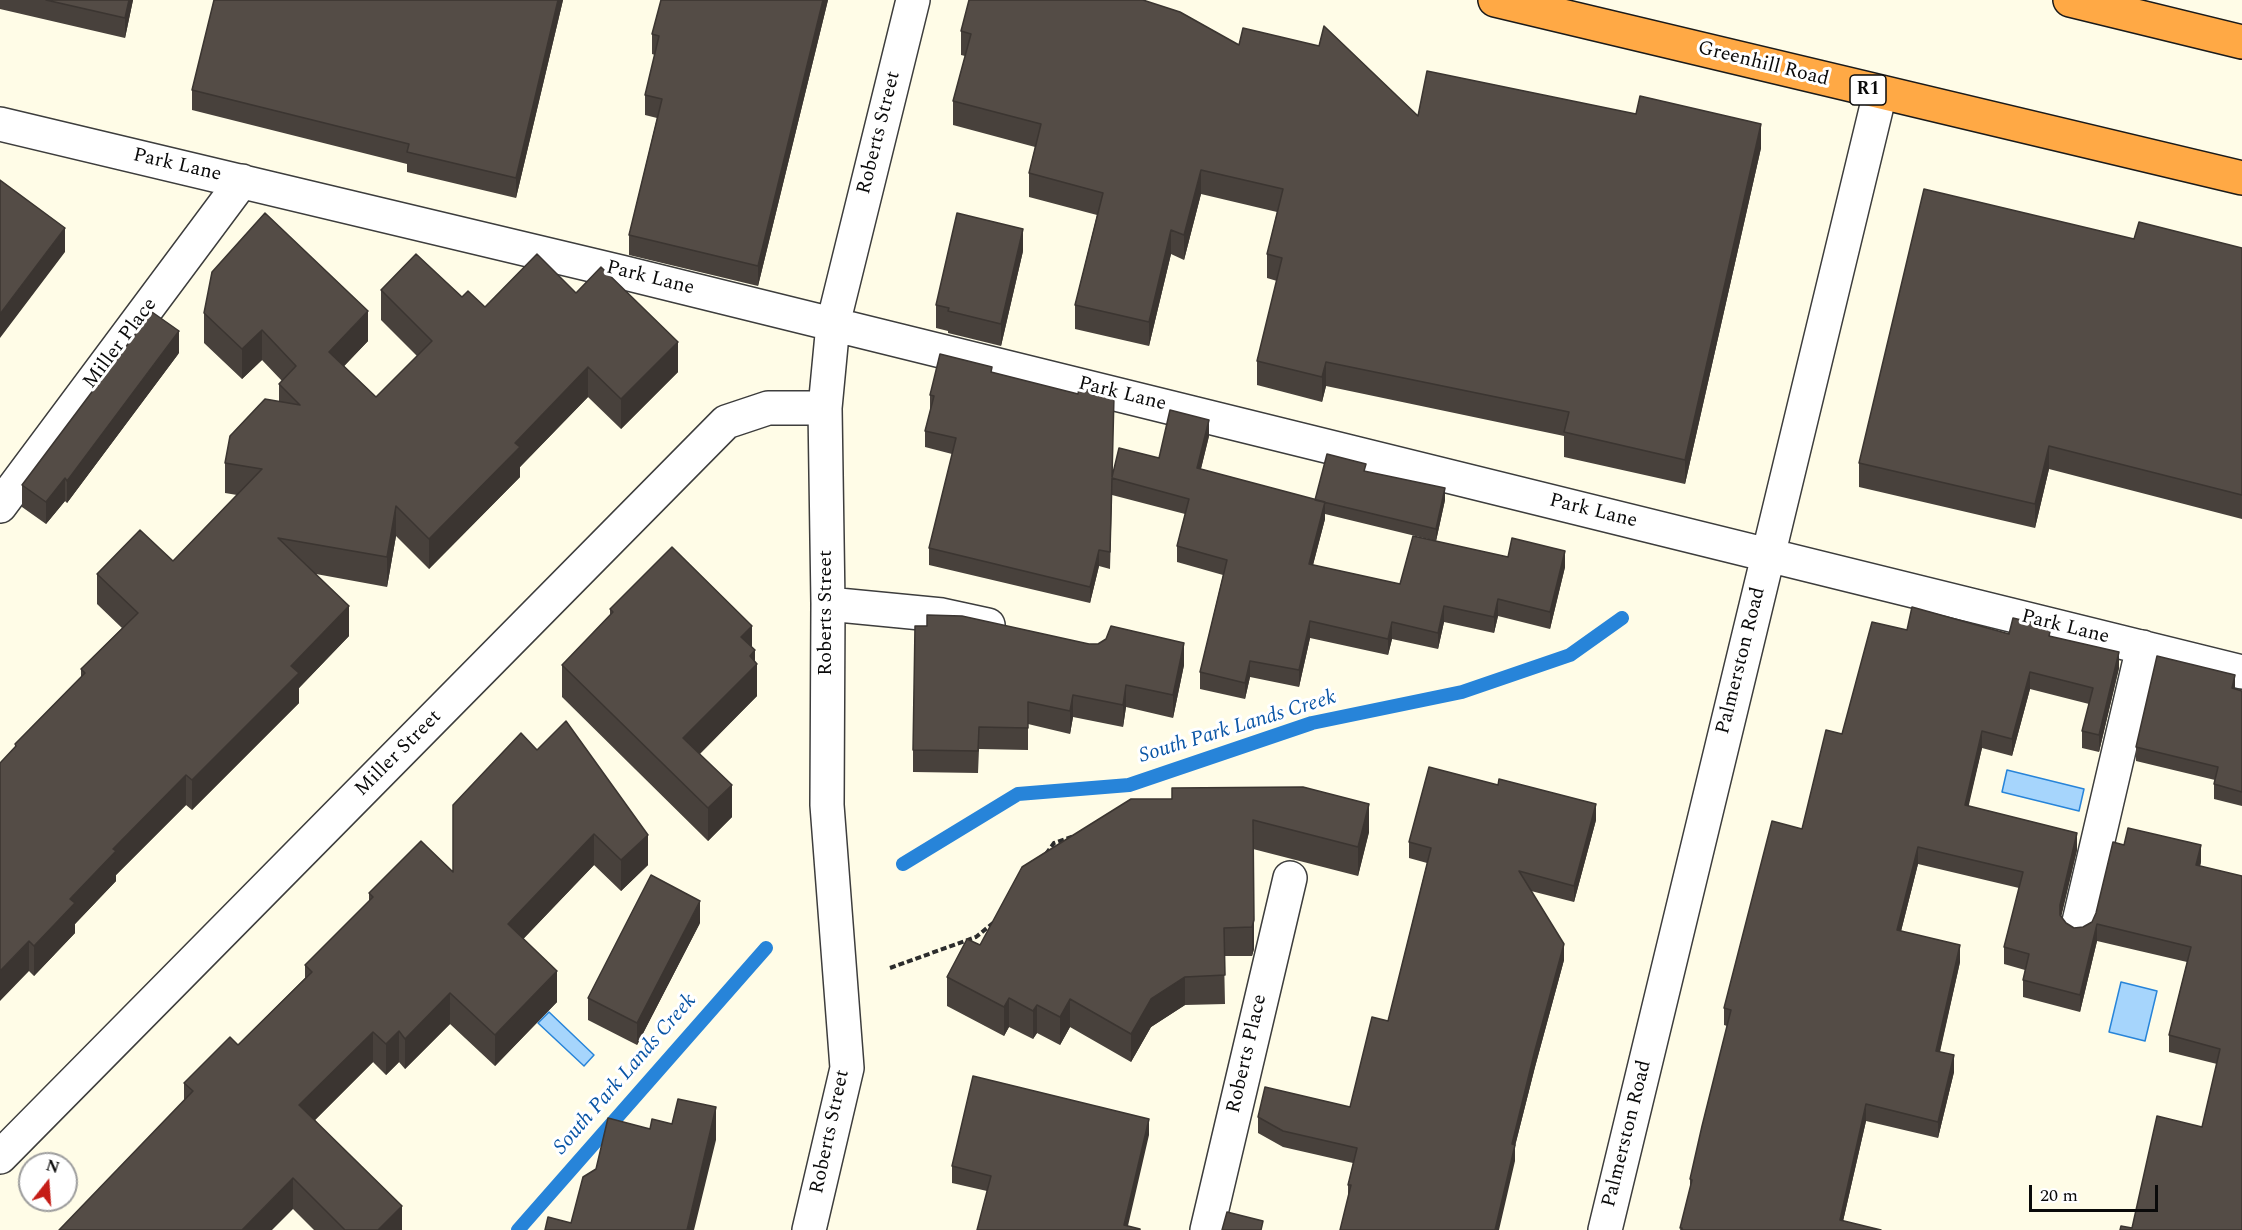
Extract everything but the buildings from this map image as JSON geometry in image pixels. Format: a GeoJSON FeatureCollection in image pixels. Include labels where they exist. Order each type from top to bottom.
{"type":"FeatureCollection","features":[{"type":"Feature","properties":{"kind":"highway","name":"Greenhill Road"},"geometry":{"type":"LineString","coordinates":[[1495,0],[1535,4],[1880,93],[2242,178]]}},
{"type":"Feature","properties":{"kind":"highway"},"geometry":{"type":"LineString","coordinates":[[2070,0],[2242,42]]}},
{"type":"Feature","properties":{"kind":"street","name":"Roberts Street"},"geometry":{"type":"LineString","coordinates":[[809,1230],[847,1068],[827,805],[828,604],[825,408],[832,324],[912,0]]}},
{"type":"Feature","properties":{"kind":"street","name":"Palmerston Road"},"geometry":{"type":"LineString","coordinates":[[1605,1230],[1880,93]]}},
{"type":"Feature","properties":{"kind":"street","name":"Park Lane"},"geometry":{"type":"LineString","coordinates":[[0,124],[832,324],[2242,672]]}},
{"type":"Feature","properties":{"kind":"street","name":"Miller Place"},"geometry":{"type":"LineString","coordinates":[[0,506],[242,182]]}},
{"type":"Feature","properties":{"kind":"street","name":"Miller Street"},"geometry":{"type":"LineString","coordinates":[[0,1157],[726,422],[768,408],[825,408]]}},
{"type":"Feature","properties":{"kind":"street"},"geometry":{"type":"LineString","coordinates":[[828,604],[942,615],[1011,630]]}},
{"type":"Feature","properties":{"kind":"street"},"geometry":{"type":"LineString","coordinates":[[2078,926],[2144,647]]}},
{"type":"Feature","properties":{"kind":"street","name":"Roberts Place"},"geometry":{"type":"LineString","coordinates":[[1207,1230],[1290,878]]}},
{"type":"Feature","properties":{"kind":"path"},"geometry":{"type":"LineString","coordinates":[[1042,860],[1054,843],[1075,836]]}},
{"type":"Feature","properties":{"kind":"path"},"geometry":{"type":"LineString","coordinates":[[890,968],[976,938],[1000,917]]}},
{"type":"Feature","properties":{"kind":"water"},"geometry":{"type":"Polygon","coordinates":[[[2007,770],[2084,789],[2079,811],[2002,792],[2007,770]]]}},
{"type":"Feature","properties":{"kind":"water"},"geometry":{"type":"Polygon","coordinates":[[[2121,982],[2157,991],[2145,1041],[2109,1032],[2121,982]]]}},
{"type":"Feature","properties":{"kind":"water"},"geometry":{"type":"Polygon","coordinates":[[[549,1012],[594,1055],[584,1066],[538,1023],[549,1012]]]}},
{"type":"Feature","properties":{"kind":"waterway","name":"South Park Lands Creek"},"geometry":{"type":"LineString","coordinates":[[903,864],[1018,794],[1129,785],[1312,723],[1462,692],[1570,655],[1622,618]]}},
{"type":"Feature","properties":{"kind":"waterway","name":"South Park Lands Creek"},"geometry":{"type":"LineString","coordinates":[[518,1230],[766,948]]}}]}
